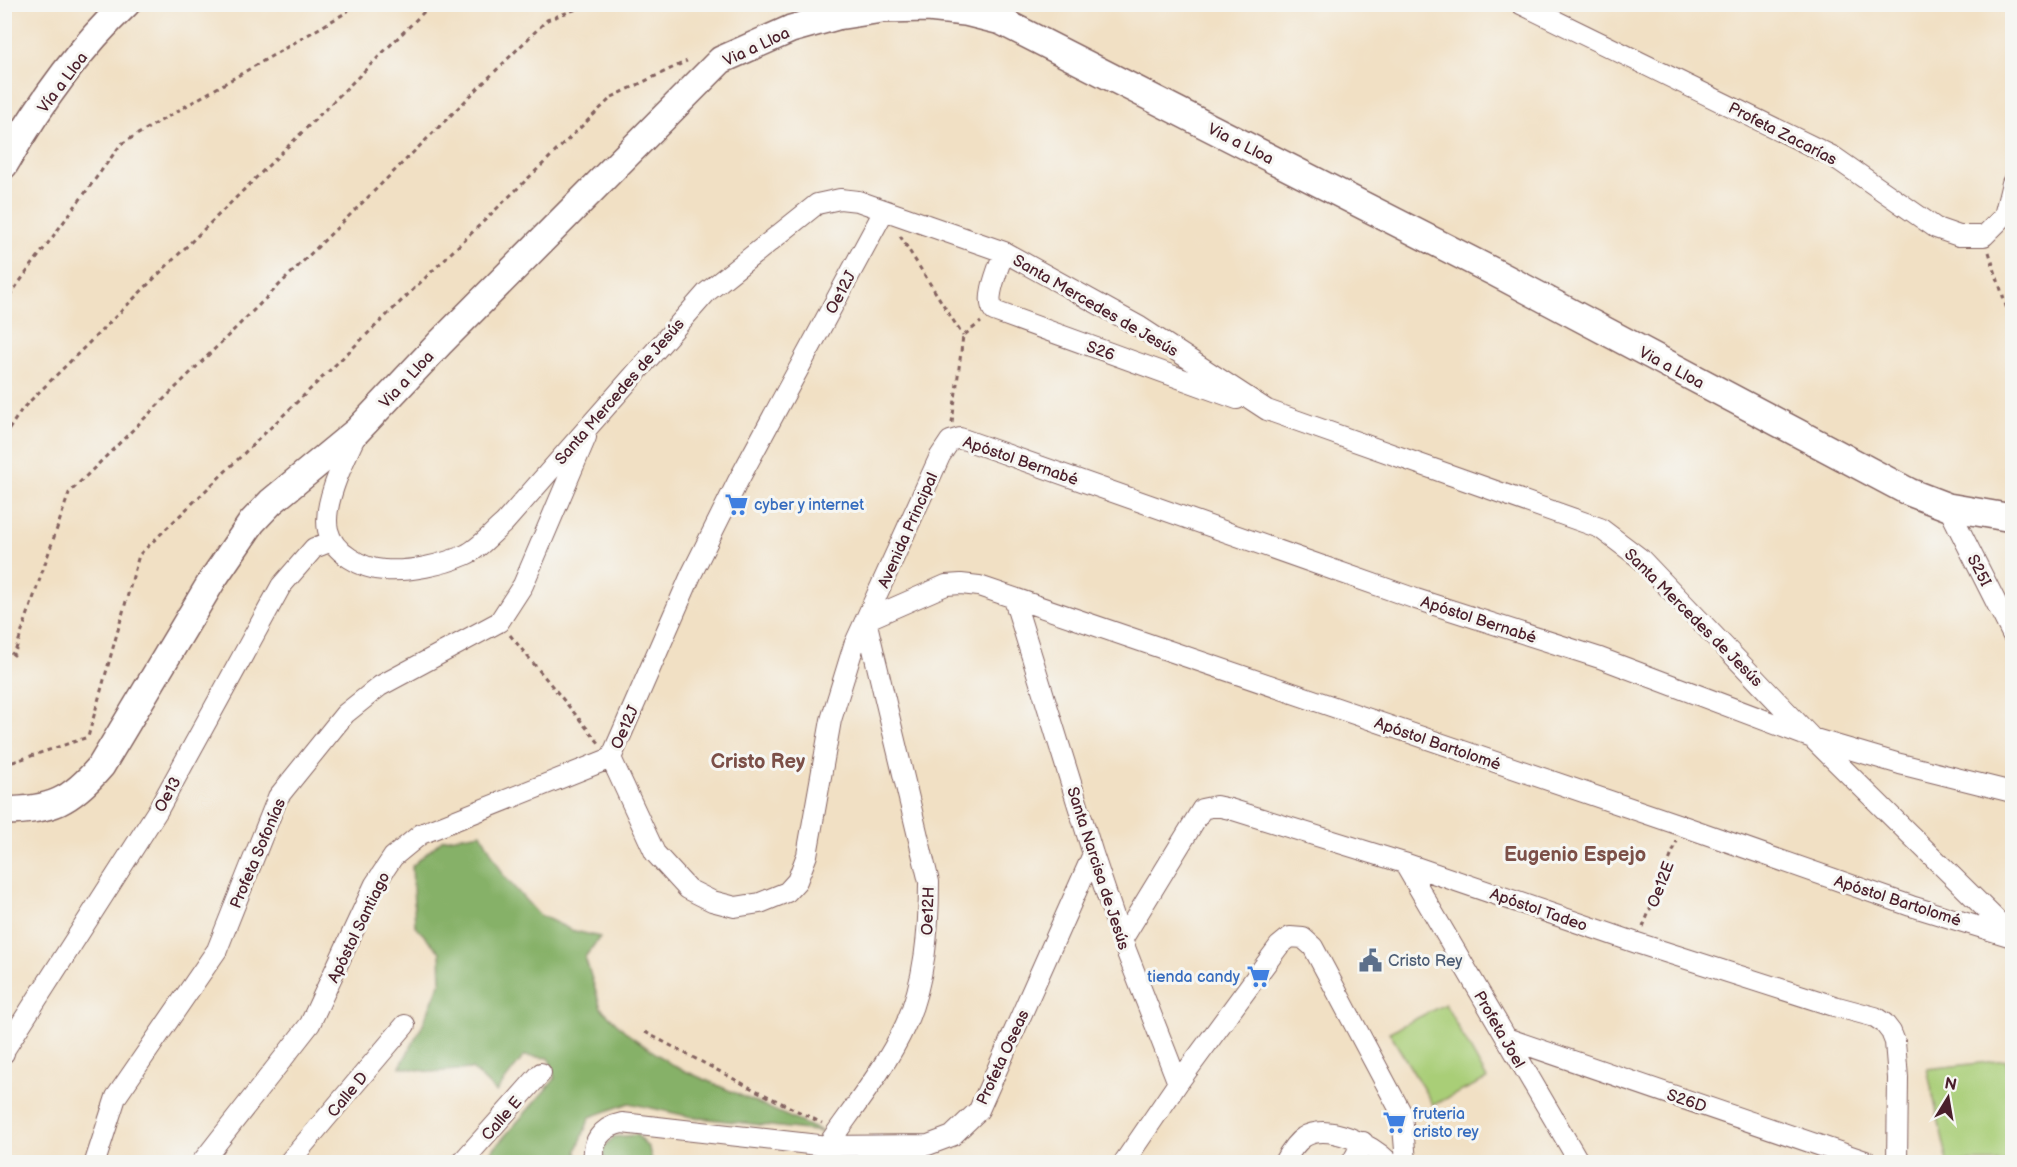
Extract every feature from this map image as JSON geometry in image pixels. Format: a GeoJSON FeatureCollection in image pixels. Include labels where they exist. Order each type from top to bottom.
{"type":"FeatureCollection","features":[{"type":"Feature","properties":{"kind":"street","name":"Vía a Lloa"},"geometry":{"type":"LineString","coordinates":[[4,165],[60,80],[126,4]]}},
{"type":"Feature","properties":{"kind":"street","name":"Profeta Zacarías"},"geometry":{"type":"LineString","coordinates":[[1521,4],[1834,157],[1936,228],[1959,236],[1984,236]]}},
{"type":"Feature","properties":{"kind":"street","name":"Via a Lloa"},"geometry":{"type":"LineString","coordinates":[[4,811],[49,807],[69,797],[87,783],[101,766],[213,579],[252,522],[271,502],[357,431],[440,343],[721,60],[791,29],[837,16],[882,9],[928,8],[965,12],[1001,21],[1496,273],[1910,492],[1948,507],[2013,518]]}},
{"type":"Feature","properties":{"kind":"street"},"geometry":{"type":"LineString","coordinates":[[1984,236],[2004,216],[2013,183]]}},
{"type":"Feature","properties":{"kind":"street","name":"Santa Mercedes de Jesús"},"geometry":{"type":"LineString","coordinates":[[332,542],[341,552],[360,564],[383,570],[438,564],[467,555],[504,523],[707,292],[817,204],[840,199],[858,201],[1004,252],[1140,327],[1267,410],[1600,528],[1641,559],[1812,738],[2013,936]]}},
{"type":"Feature","properties":{"kind":"street","name":"Oe12J"},"geometry":{"type":"LineString","coordinates":[[866,620],[854,645],[831,720],[807,855],[797,881],[787,892],[760,903],[735,908],[712,901],[688,889],[655,853],[611,758],[691,575],[738,481],[884,211]]}},
{"type":"Feature","properties":{"kind":"street"},"geometry":{"type":"LineString","coordinates":[[994,311],[990,305],[990,296],[1004,252]]}},
{"type":"Feature","properties":{"kind":"street","name":"S26"},"geometry":{"type":"LineString","coordinates":[[994,311],[1267,410]]}},
{"type":"Feature","properties":{"kind":"street","name":"Profeta Sofonías"},"geometry":{"type":"LineString","coordinates":[[95,1162],[116,1097],[217,950],[278,797],[345,714],[380,686],[499,622],[523,585],[593,421]]}},
{"type":"Feature","properties":{"kind":"street"},"geometry":{"type":"LineString","coordinates":[[332,542],[327,528],[331,496],[338,473],[357,431]]}},
{"type":"Feature","properties":{"kind":"street","name":"Apóstol Bernabé"},"geometry":{"type":"LineString","coordinates":[[950,441],[960,438],[977,442],[1416,599],[1600,658],[1812,738],[1932,773],[2013,792]]}},
{"type":"Feature","properties":{"kind":"street","name":"Avenida Principal"},"geometry":{"type":"LineString","coordinates":[[866,620],[940,456],[950,441]]}},
{"type":"Feature","properties":{"kind":"street","name":"S25I"},"geometry":{"type":"LineString","coordinates":[[1948,507],[2013,633]]}},
{"type":"Feature","properties":{"kind":"street","name":"Oe13"},"geometry":{"type":"LineString","coordinates":[[4,1053],[158,810],[281,586],[314,548],[332,542]]}},
{"type":"Feature","properties":{"kind":"street","name":"Apóstol Bartolomé"},"geometry":{"type":"LineString","coordinates":[[866,620],[946,585],[979,586],[1911,906],[2013,936]]}},
{"type":"Feature","properties":{"kind":"street","name":"Santa Narcisa de Jesús"},"geometry":{"type":"LineString","coordinates":[[1014,599],[1093,855],[1122,940],[1178,1083]]}},
{"type":"Feature","properties":{"kind":"street","name":"Oe12H"},"geometry":{"type":"LineString","coordinates":[[832,1138],[885,1060],[905,1026],[924,961],[929,917],[929,882],[866,620]]}},
{"type":"Feature","properties":{"kind":"street","name":"Apóstol Santiago"},"geometry":{"type":"LineString","coordinates":[[202,1162],[310,1024],[375,884],[393,857],[421,834],[611,758]]}},
{"type":"Feature","properties":{"kind":"street","name":"Apóstol Tadeo"},"geometry":{"type":"LineString","coordinates":[[1122,940],[1202,809],[1216,806],[1230,809],[1404,863],[1637,943],[1875,1017],[1891,1032],[1897,1056],[1897,1162]]}},
{"type":"Feature","properties":{"kind":"street","name":"Profeta Oseas"},"geometry":{"type":"LineString","coordinates":[[595,1162],[594,1149],[603,1131],[611,1125],[632,1123],[928,1146],[952,1136],[979,1110],[1093,855]]}},
{"type":"Feature","properties":{"kind":"street","name":"Profeta Joel"},"geometry":{"type":"LineString","coordinates":[[1404,863],[1579,1162]]}},
{"type":"Feature","properties":{"kind":"street"},"geometry":{"type":"LineString","coordinates":[[1124,1162],[1178,1083],[1279,946],[1290,937],[1304,938],[1313,946],[1402,1114],[1406,1162]]}},
{"type":"Feature","properties":{"kind":"street","name":"Calle D"},"geometry":{"type":"LineString","coordinates":[[289,1162],[405,1025]]}},
{"type":"Feature","properties":{"kind":"street","name":"S26D"},"geometry":{"type":"LineString","coordinates":[[1506,1038],[1868,1162]]}},
{"type":"Feature","properties":{"kind":"street","name":"Calle E"},"geometry":{"type":"LineString","coordinates":[[462,1162],[541,1073]]}},
{"type":"Feature","properties":{"kind":"street"},"geometry":{"type":"LineString","coordinates":[[1284,1162],[1292,1148],[1305,1136],[1322,1133],[1363,1142],[1389,1162]]}},
{"type":"Feature","properties":{"kind":"street"},"geometry":{"type":"LineString","coordinates":[[1352,1162],[1363,1142]]}},
{"type":"Feature","properties":{"kind":"path"},"geometry":{"type":"LineString","coordinates":[[4,303],[121,144],[347,12],[352,4]]}},
{"type":"Feature","properties":{"kind":"path"},"geometry":{"type":"LineString","coordinates":[[4,437],[22,409],[432,4]]}},
{"type":"Feature","properties":{"kind":"path"},"geometry":{"type":"LineString","coordinates":[[4,647],[14,655],[69,493],[548,20],[590,4]]}},
{"type":"Feature","properties":{"kind":"path"},"geometry":{"type":"LineString","coordinates":[[4,765],[88,737],[139,555],[612,97],[688,61]]}},
{"type":"Feature","properties":{"kind":"path"},"geometry":{"type":"LineString","coordinates":[[884,211],[963,336],[950,441]]}},
{"type":"Feature","properties":{"kind":"path"},"geometry":{"type":"LineString","coordinates":[[1984,236],[2013,325]]}},
{"type":"Feature","properties":{"kind":"path"},"geometry":{"type":"LineString","coordinates":[[963,336],[994,311]]}},
{"type":"Feature","properties":{"kind":"path"},"geometry":{"type":"LineString","coordinates":[[499,622],[611,758]]}},
{"type":"Feature","properties":{"kind":"path","name":"Oe12E"},"geometry":{"type":"LineString","coordinates":[[1637,943],[1683,826]]}},
{"type":"Feature","properties":{"kind":"path"},"geometry":{"type":"LineString","coordinates":[[645,1032],[751,1089],[832,1138]]}},
{"type":"Feature","properties":{"kind":"green space"},"geometry":{"type":"Polygon","coordinates":[[[481,833],[504,876],[538,914],[571,930],[600,937],[585,957],[601,1008],[628,1034],[674,1066],[823,1132],[692,1117],[629,1103],[590,1117],[577,1150],[578,1162],[482,1162],[555,1079],[549,1058],[524,1056],[496,1092],[472,1069],[431,1072],[400,1067],[422,1026],[441,981],[440,952],[415,926],[412,866],[443,839],[481,833]]]}},
{"type":"Feature","properties":{"kind":"green space"},"geometry":{"type":"Polygon","coordinates":[[[1445,1004],[1487,1079],[1433,1105],[1389,1032],[1445,1004]]]}},
{"type":"Feature","properties":{"kind":"green space"},"geometry":{"type":"Polygon","coordinates":[[[2006,1060],[2012,1098],[2012,1162],[1948,1162],[1927,1069],[2006,1060]]]}},
{"type":"Feature","properties":{"kind":"green space"},"geometry":{"type":"Polygon","coordinates":[[[637,1135],[649,1148],[652,1162],[605,1162],[603,1148],[614,1137],[637,1135]]]}},
{"type":"Feature","properties":{"kind":"place","name":"cyber y internet"},"geometry":{"type":"Point","coordinates":[736,504]}},
{"type":"Feature","properties":{"kind":"place","name":"Cristo Rey"},"geometry":{"type":"Point","coordinates":[1370,960]}},
{"type":"Feature","properties":{"kind":"place","name":"tienda candy"},"geometry":{"type":"Point","coordinates":[1258,976]}},
{"type":"Feature","properties":{"kind":"place","name":"fruteria cristo rey"},"geometry":{"type":"Point","coordinates":[1395,1122]}},
{"type":"Feature","properties":{"kind":"district","name":"Cristo Rey"},"geometry":{"type":"Point","coordinates":[758,761]}},
{"type":"Feature","properties":{"kind":"district","name":"Eugenio Espejo"},"geometry":{"type":"Point","coordinates":[1575,854]}}]}
